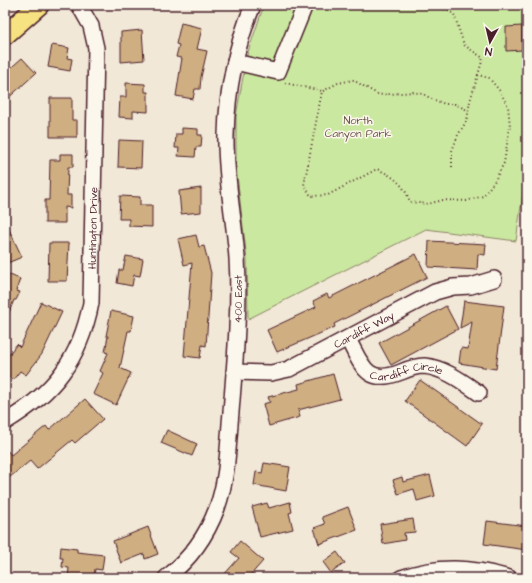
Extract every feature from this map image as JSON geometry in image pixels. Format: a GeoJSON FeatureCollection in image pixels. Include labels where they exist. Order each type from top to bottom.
{"type":"FeatureCollection","features":[{"type":"Feature","properties":{"kind":"main road"},"geometry":{"type":"LineString","coordinates":[[5,34],[39,5]]}},
{"type":"Feature","properties":{"kind":"street","name":"Huntington Drive"},"geometry":{"type":"LineString","coordinates":[[5,422],[43,395],[65,370],[80,344],[91,303],[96,48],[91,26],[79,5]]}},
{"type":"Feature","properties":{"kind":"street","name":"400 East"},"geometry":{"type":"LineString","coordinates":[[166,578],[193,551],[207,530],[218,507],[226,466],[234,372],[238,279],[227,173],[226,134],[229,94],[235,62],[253,5]]}},
{"type":"Feature","properties":{"kind":"street"},"geometry":{"type":"LineString","coordinates":[[235,62],[278,72],[304,5]]}},
{"type":"Feature","properties":{"kind":"street","name":"Cardiff Way"},"geometry":{"type":"LineString","coordinates":[[234,372],[271,373],[289,370],[434,292],[453,287],[472,286],[494,279]]}},
{"type":"Feature","properties":{"kind":"street","name":"Cardiff Circle"},"geometry":{"type":"LineString","coordinates":[[348,339],[364,368],[373,376],[389,376],[414,367],[429,367],[452,375],[479,393]]}},
{"type":"Feature","properties":{"kind":"street"},"geometry":{"type":"LineString","coordinates":[[401,578],[430,570],[452,568],[477,570],[509,578]]}},
{"type":"Feature","properties":{"kind":"path"},"geometry":{"type":"LineString","coordinates":[[437,5],[454,14],[464,45],[483,58],[470,101],[467,120],[458,135],[452,151],[452,167]]}},
{"type":"Feature","properties":{"kind":"path"},"geometry":{"type":"LineString","coordinates":[[445,8],[474,5]]}},
{"type":"Feature","properties":{"kind":"path"},"geometry":{"type":"LineString","coordinates":[[322,92],[304,185],[312,196],[328,195],[377,169],[393,176],[406,190],[410,202],[428,204],[443,200],[466,201],[483,196],[494,182],[504,163],[510,126],[508,106],[499,90],[489,78],[478,75]]}},
{"type":"Feature","properties":{"kind":"path"},"geometry":{"type":"LineString","coordinates":[[282,82],[322,92],[338,83],[353,80],[378,95],[413,92],[423,94],[445,104],[455,104],[469,111]]}},
{"type":"Feature","properties":{"kind":"green space","name":"North Canyon Park"},"geometry":{"type":"Polygon","coordinates":[[[264,5],[527,5],[527,165],[516,241],[426,229],[248,319],[247,260],[236,167],[236,116],[247,55],[264,5]]]}},
{"type":"Feature","properties":{"kind":"building"},"geometry":{"type":"Polygon","coordinates":[[[181,23],[202,28],[197,49],[207,51],[200,89],[195,89],[193,99],[176,96],[182,58],[176,57],[179,45],[176,44],[181,23]]]}},
{"type":"Feature","properties":{"kind":"building"},"geometry":{"type":"Polygon","coordinates":[[[522,26],[522,50],[506,51],[506,27],[522,26]]]}},
{"type":"Feature","properties":{"kind":"building"},"geometry":{"type":"Polygon","coordinates":[[[142,30],[144,60],[121,62],[121,32],[142,30]]]}},
{"type":"Feature","properties":{"kind":"building"},"geometry":{"type":"Polygon","coordinates":[[[52,45],[69,48],[67,58],[72,59],[70,71],[48,67],[52,45]]]}},
{"type":"Feature","properties":{"kind":"building"},"geometry":{"type":"Polygon","coordinates":[[[22,58],[36,73],[5,101],[5,73],[22,58]]]}},
{"type":"Feature","properties":{"kind":"building"},"geometry":{"type":"Polygon","coordinates":[[[126,83],[145,84],[145,92],[148,92],[148,112],[133,111],[133,118],[119,117],[120,97],[126,97],[126,83]]]}},
{"type":"Feature","properties":{"kind":"building"},"geometry":{"type":"Polygon","coordinates":[[[50,98],[72,98],[72,120],[77,120],[77,137],[50,137],[50,98]]]}},
{"type":"Feature","properties":{"kind":"building"},"geometry":{"type":"Polygon","coordinates":[[[182,128],[198,129],[198,135],[202,135],[201,147],[196,147],[195,157],[178,156],[179,148],[175,148],[176,134],[182,134],[182,128]]]}},
{"type":"Feature","properties":{"kind":"building"},"geometry":{"type":"Polygon","coordinates":[[[119,140],[142,141],[141,168],[118,167],[119,140]]]}},
{"type":"Feature","properties":{"kind":"building"},"geometry":{"type":"Polygon","coordinates":[[[60,154],[73,154],[73,167],[68,167],[67,195],[71,195],[71,208],[65,207],[65,223],[45,223],[45,200],[49,200],[50,160],[60,160],[60,154]]]}},
{"type":"Feature","properties":{"kind":"building"},"geometry":{"type":"Polygon","coordinates":[[[201,188],[201,212],[181,214],[179,191],[201,188]]]}},
{"type":"Feature","properties":{"kind":"building"},"geometry":{"type":"Polygon","coordinates":[[[120,196],[140,197],[140,205],[152,205],[152,227],[129,226],[129,219],[119,219],[120,196]]]}},
{"type":"Feature","properties":{"kind":"building"},"geometry":{"type":"Polygon","coordinates":[[[5,221],[22,257],[5,264],[5,221]]]}},
{"type":"Feature","properties":{"kind":"building"},"geometry":{"type":"Polygon","coordinates":[[[196,235],[199,247],[204,246],[211,273],[206,346],[202,345],[200,358],[184,356],[192,263],[184,265],[178,239],[196,235]]]}},
{"type":"Feature","properties":{"kind":"building"},"geometry":{"type":"Polygon","coordinates":[[[429,241],[486,244],[485,255],[478,254],[477,270],[428,267],[429,241]]]}},
{"type":"Feature","properties":{"kind":"building"},"geometry":{"type":"Polygon","coordinates":[[[49,243],[69,243],[67,281],[48,281],[49,243]]]}},
{"type":"Feature","properties":{"kind":"building"},"geometry":{"type":"Polygon","coordinates":[[[416,254],[427,277],[334,324],[335,327],[277,352],[267,330],[316,307],[313,301],[327,294],[329,298],[416,254]]]}},
{"type":"Feature","properties":{"kind":"building"},"geometry":{"type":"Polygon","coordinates":[[[126,256],[143,259],[140,276],[134,275],[132,286],[117,283],[119,270],[123,270],[126,256]]]}},
{"type":"Feature","properties":{"kind":"building"},"geometry":{"type":"Polygon","coordinates":[[[5,273],[20,279],[16,291],[20,292],[16,300],[14,300],[6,320],[5,273]]]}},
{"type":"Feature","properties":{"kind":"building"},"geometry":{"type":"Polygon","coordinates":[[[464,301],[504,306],[496,369],[459,363],[461,348],[468,349],[472,322],[460,328],[464,301]]]}},
{"type":"Feature","properties":{"kind":"building"},"geometry":{"type":"Polygon","coordinates":[[[41,302],[62,312],[42,354],[26,375],[20,371],[13,380],[5,373],[5,359],[17,344],[20,347],[41,302]]]}},
{"type":"Feature","properties":{"kind":"building"},"geometry":{"type":"Polygon","coordinates":[[[446,306],[458,329],[391,365],[379,343],[446,306]]]}},
{"type":"Feature","properties":{"kind":"building"},"geometry":{"type":"Polygon","coordinates":[[[111,311],[134,316],[131,331],[128,331],[120,368],[131,373],[116,405],[93,394],[103,373],[100,371],[108,353],[105,352],[108,336],[106,336],[111,311]]]}},
{"type":"Feature","properties":{"kind":"building"},"geometry":{"type":"Polygon","coordinates":[[[333,374],[340,399],[298,410],[300,417],[269,426],[263,404],[270,402],[268,397],[299,389],[298,384],[333,374]]]}},
{"type":"Feature","properties":{"kind":"building"},"geometry":{"type":"Polygon","coordinates":[[[420,380],[482,424],[467,446],[405,401],[420,380]]]}},
{"type":"Feature","properties":{"kind":"building"},"geometry":{"type":"Polygon","coordinates":[[[85,399],[103,419],[75,443],[72,440],[37,469],[30,461],[5,481],[5,448],[11,455],[46,426],[49,430],[85,399]]]}},
{"type":"Feature","properties":{"kind":"building"},"geometry":{"type":"Polygon","coordinates":[[[167,430],[197,444],[192,456],[161,443],[167,430]]]}},
{"type":"Feature","properties":{"kind":"building"},"geometry":{"type":"Polygon","coordinates":[[[264,463],[290,467],[286,491],[254,485],[256,472],[262,473],[264,463]]]}},
{"type":"Feature","properties":{"kind":"building"},"geometry":{"type":"Polygon","coordinates":[[[430,475],[435,496],[417,501],[414,489],[398,494],[393,480],[402,477],[403,482],[430,475]]]}},
{"type":"Feature","properties":{"kind":"building"},"geometry":{"type":"Polygon","coordinates":[[[290,502],[292,512],[289,513],[293,529],[260,537],[252,507],[267,503],[269,508],[290,502]]]}},
{"type":"Feature","properties":{"kind":"building"},"geometry":{"type":"Polygon","coordinates":[[[348,507],[357,530],[319,544],[314,528],[325,524],[322,517],[348,507]]]}},
{"type":"Feature","properties":{"kind":"building"},"geometry":{"type":"Polygon","coordinates":[[[413,519],[415,532],[404,533],[405,540],[383,544],[380,524],[413,519]]]}},
{"type":"Feature","properties":{"kind":"building"},"geometry":{"type":"Polygon","coordinates":[[[487,521],[527,526],[527,550],[484,544],[487,521]]]}},
{"type":"Feature","properties":{"kind":"building"},"geometry":{"type":"Polygon","coordinates":[[[148,527],[158,554],[145,559],[144,554],[121,563],[113,541],[148,527]]]}},
{"type":"Feature","properties":{"kind":"building"},"geometry":{"type":"Polygon","coordinates":[[[240,541],[263,561],[248,578],[221,578],[239,558],[231,552],[240,541]]]}},
{"type":"Feature","properties":{"kind":"building"},"geometry":{"type":"Polygon","coordinates":[[[61,547],[77,549],[77,552],[104,555],[102,570],[95,569],[94,577],[85,576],[85,578],[68,578],[69,568],[62,567],[63,558],[60,558],[61,547]]]}},
{"type":"Feature","properties":{"kind":"building"},"geometry":{"type":"Polygon","coordinates":[[[337,552],[345,563],[331,573],[323,562],[337,552]]]}}]}
